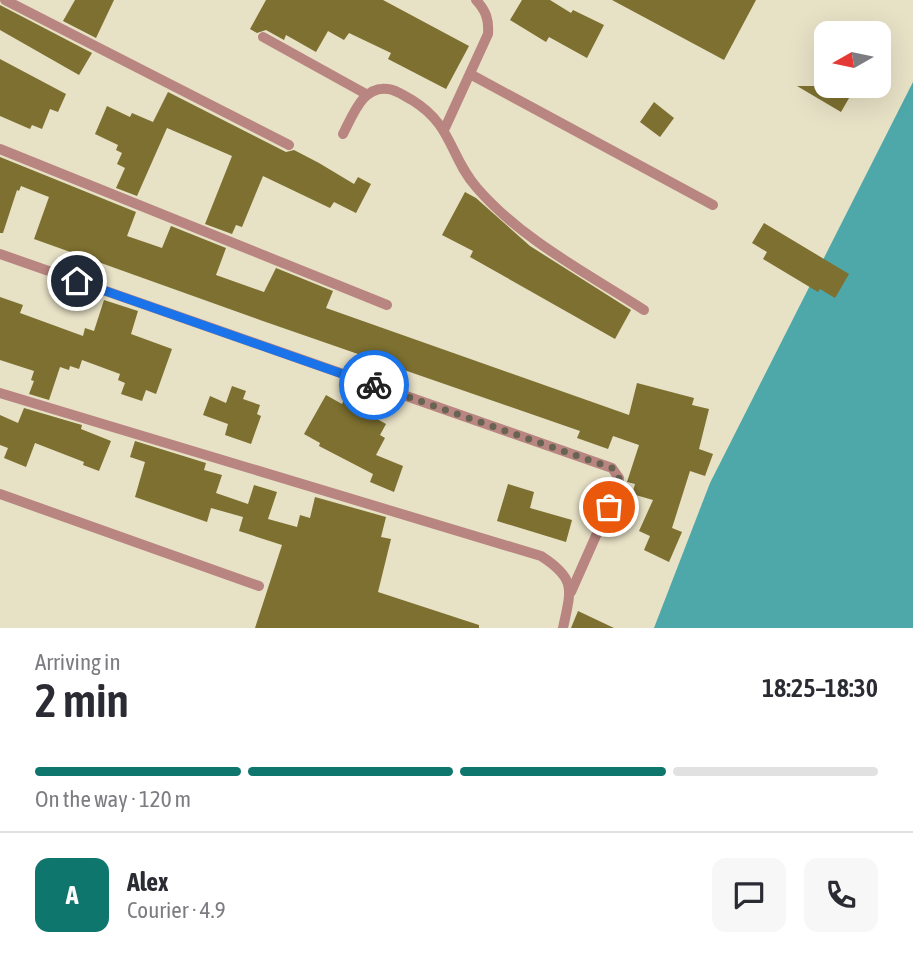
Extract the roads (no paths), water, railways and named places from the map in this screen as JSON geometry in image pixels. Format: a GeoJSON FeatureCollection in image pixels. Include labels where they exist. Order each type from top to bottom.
{"type":"FeatureCollection","features":[{"type":"Feature","properties":{"kind":"lane"},"geometry":{"type":"LineString","coordinates":[[5,0],[289,145]]}},
{"type":"Feature","properties":{"kind":"lane"},"geometry":{"type":"LineString","coordinates":[[445,128],[488,34],[489,21],[484,9],[475,0]]}},
{"type":"Feature","properties":{"kind":"lane"},"geometry":{"type":"LineString","coordinates":[[263,37],[366,94]]}},
{"type":"Feature","properties":{"kind":"lane"},"geometry":{"type":"LineString","coordinates":[[470,74],[713,205]]}},
{"type":"Feature","properties":{"kind":"lane"},"geometry":{"type":"LineString","coordinates":[[343,134],[366,94],[377,88],[396,91],[424,107],[445,128],[457,158],[474,185],[497,210],[530,236],[644,310]]}},
{"type":"Feature","properties":{"kind":"lane"},"geometry":{"type":"LineString","coordinates":[[0,149],[387,305]]}},
{"type":"Feature","properties":{"kind":"lane"},"geometry":{"type":"LineString","coordinates":[[0,254],[612,468],[619,478],[618,486],[571,592],[563,628]]}},
{"type":"Feature","properties":{"kind":"lane"},"geometry":{"type":"LineString","coordinates":[[0,393],[541,556],[558,567],[567,579],[571,592]]}},
{"type":"Feature","properties":{"kind":"lane"},"geometry":{"type":"LineString","coordinates":[[0,494],[259,586]]}},
{"type":"Feature","properties":{"kind":"water"},"geometry":{"type":"Polygon","coordinates":[[[913,82],[913,628],[654,628],[710,483],[913,82]]]}}]}
